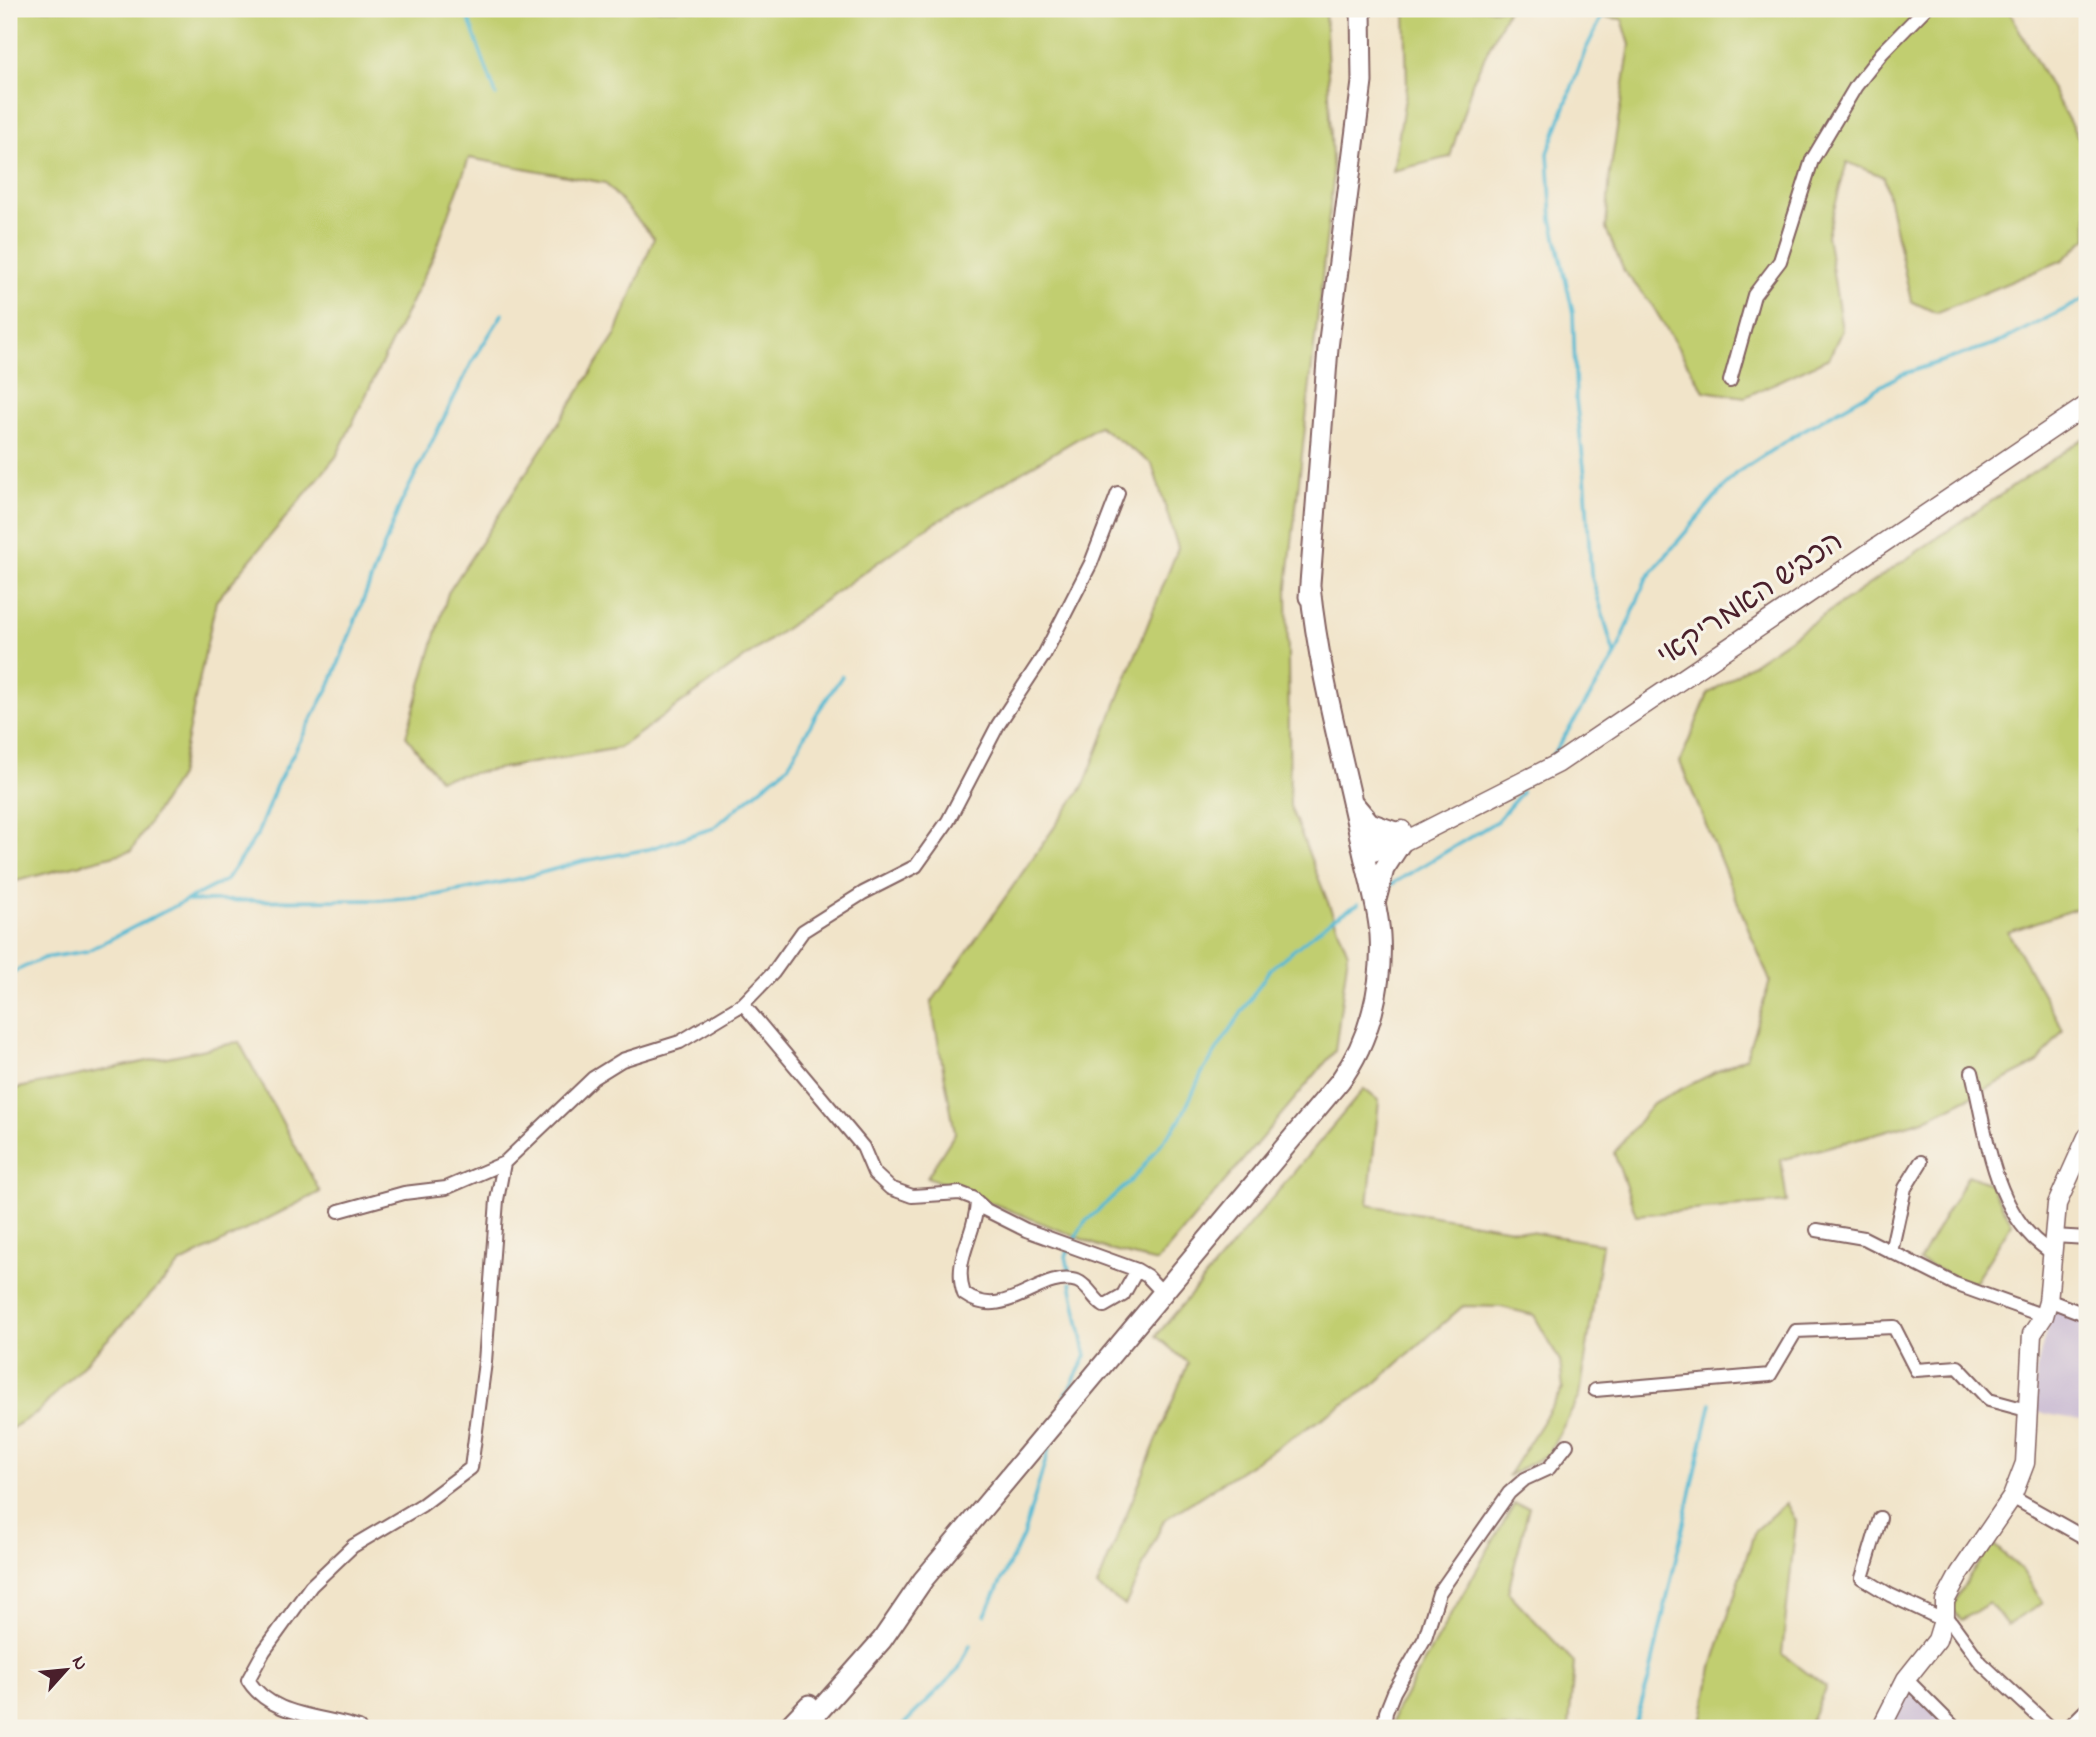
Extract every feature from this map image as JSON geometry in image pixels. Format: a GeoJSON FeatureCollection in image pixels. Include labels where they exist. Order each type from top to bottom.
{"type":"FeatureCollection","features":[{"type":"Feature","properties":{"kind":"main road"},"geometry":{"type":"LineString","coordinates":[[804,1728],[883,1640],[923,1580],[1355,1060],[1366,1035],[1377,976],[1380,933],[1310,664],[1307,625],[1328,348],[1362,82],[1361,9]]}},
{"type":"Feature","properties":{"kind":"main road","name":"הכביש האמריקאי"},"geometry":{"type":"LineString","coordinates":[[1359,850],[1436,822],[1518,786],[1585,746],[2087,405]]}},
{"type":"Feature","properties":{"kind":"main road"},"geometry":{"type":"LineString","coordinates":[[1310,586],[1319,654],[1353,804],[1377,976]]}},
{"type":"Feature","properties":{"kind":"main road"},"geometry":{"type":"LineString","coordinates":[[1353,804],[1370,823],[1398,837],[1380,879],[1375,908]]}},
{"type":"Feature","properties":{"kind":"main road"},"geometry":{"type":"LineString","coordinates":[[1887,1724],[1906,1679],[1937,1640],[1944,1617],[1945,1601],[1959,1573],[2012,1497],[2025,1462],[2030,1411],[2032,1334],[2046,1308],[2057,1204],[2087,1137]]}},
{"type":"Feature","properties":{"kind":"main road"},"geometry":{"type":"LineString","coordinates":[[787,1728],[904,1595],[923,1580]]}},
{"type":"Feature","properties":{"kind":"street"},"geometry":{"type":"LineString","coordinates":[[1730,381],[1754,295],[1780,261],[1812,160],[1856,86],[1882,53],[1925,9]]}},
{"type":"Feature","properties":{"kind":"street"},"geometry":{"type":"LineString","coordinates":[[339,1211],[404,1193],[446,1188],[504,1163],[593,1078],[622,1060],[680,1042],[743,1004],[774,973],[803,931],[863,893],[916,866],[948,821],[998,725],[1044,655],[1091,563],[1118,492]]}},
{"type":"Feature","properties":{"kind":"street"},"geometry":{"type":"LineString","coordinates":[[743,1004],[863,1147],[874,1173],[890,1188],[912,1196],[960,1193],[986,1210],[1026,1230],[1137,1270],[1147,1276],[1163,1293]]}},
{"type":"Feature","properties":{"kind":"street"},"geometry":{"type":"LineString","coordinates":[[1972,1072],[1999,1182],[2013,1214],[2037,1244],[2054,1245],[2061,1234],[2087,1238]]}},
{"type":"Feature","properties":{"kind":"street"},"geometry":{"type":"LineString","coordinates":[[1891,1252],[1905,1188],[1921,1162]]}},
{"type":"Feature","properties":{"kind":"street"},"geometry":{"type":"LineString","coordinates":[[359,1728],[335,1719],[283,1709],[257,1695],[248,1680],[264,1651],[311,1586],[353,1546],[422,1504],[471,1468],[485,1362],[497,1200],[504,1163]]}},
{"type":"Feature","properties":{"kind":"street"},"geometry":{"type":"LineString","coordinates":[[977,1202],[958,1270],[964,1294],[972,1300],[1014,1301],[1028,1291],[1071,1281],[1085,1287],[1094,1300],[1104,1306],[1123,1295],[1137,1270]]}},
{"type":"Feature","properties":{"kind":"street"},"geometry":{"type":"LineString","coordinates":[[1817,1230],[1864,1238],[1955,1284],[2046,1308],[2087,1315]]}},
{"type":"Feature","properties":{"kind":"street"},"geometry":{"type":"LineString","coordinates":[[1595,1390],[1770,1375],[1796,1331],[1894,1327],[1916,1370],[1958,1367],[1989,1400],[2030,1411]]}},
{"type":"Feature","properties":{"kind":"street"},"geometry":{"type":"LineString","coordinates":[[1384,1728],[1394,1692],[1425,1638],[1439,1593],[1508,1493],[1525,1479],[1549,1468],[1567,1445]]}},
{"type":"Feature","properties":{"kind":"street"},"geometry":{"type":"LineString","coordinates":[[2012,1497],[2087,1539]]}},
{"type":"Feature","properties":{"kind":"street"},"geometry":{"type":"LineString","coordinates":[[1880,1518],[1862,1578],[1890,1595],[1944,1617],[1981,1663],[2051,1728]]}},
{"type":"Feature","properties":{"kind":"street"},"geometry":{"type":"LineString","coordinates":[[1906,1679],[1955,1728]]}},
{"type":"Feature","properties":{"kind":"street"},"geometry":{"type":"LineString","coordinates":[[2068,1728],[2087,1709]]}},
{"type":"Feature","properties":{"kind":"shaded area"},"geometry":{"type":"Polygon","coordinates":[[[2052,1307],[2087,1320],[2087,1421],[2035,1412],[2036,1372],[2052,1307]]]}},
{"type":"Feature","properties":{"kind":"shaded area"},"geometry":{"type":"Polygon","coordinates":[[[1908,1688],[1950,1728],[1897,1728],[1893,1722],[1908,1688]]]}},
{"type":"Feature","properties":{"kind":"green space"},"geometry":{"type":"Polygon","coordinates":[[[9,9],[1325,9],[1333,180],[1287,587],[1290,806],[1348,953],[1335,1051],[1157,1262],[1109,1250],[927,1177],[955,1133],[931,1003],[1084,785],[1178,548],[1152,464],[1099,426],[920,532],[619,748],[439,779],[406,736],[448,593],[615,336],[654,238],[605,183],[469,158],[435,253],[336,457],[216,601],[179,776],[131,851],[9,883],[9,9]]]}},
{"type":"Feature","properties":{"kind":"green space"},"geometry":{"type":"Polygon","coordinates":[[[1405,9],[1508,9],[1473,81],[1450,157],[1393,171],[1407,86],[1405,9]]]}},
{"type":"Feature","properties":{"kind":"green space"},"geometry":{"type":"Polygon","coordinates":[[[1520,9],[2008,9],[2087,154],[2087,238],[2063,260],[1936,313],[1911,301],[1884,177],[1847,162],[1827,235],[1842,330],[1829,358],[1745,397],[1704,391],[1652,305],[1624,271],[1606,229],[1610,173],[1630,45],[1622,19],[1520,9]]]}},
{"type":"Feature","properties":{"kind":"green space"},"geometry":{"type":"Polygon","coordinates":[[[2087,436],[2087,820],[2076,828],[2087,848],[2087,905],[2008,932],[2063,1030],[2038,1063],[1924,1120],[1781,1160],[1787,1202],[1636,1215],[1614,1153],[1653,1103],[1746,1057],[1770,981],[1680,762],[1708,694],[2087,436]]]}},
{"type":"Feature","properties":{"kind":"green space"},"geometry":{"type":"Polygon","coordinates":[[[239,1042],[320,1192],[181,1263],[38,1412],[9,1430],[9,1090],[239,1042]]]}},
{"type":"Feature","properties":{"kind":"green space"},"geometry":{"type":"Polygon","coordinates":[[[1364,1089],[1379,1101],[1368,1205],[1602,1244],[1580,1396],[1548,1454],[1508,1476],[1563,1389],[1560,1361],[1534,1315],[1501,1307],[1463,1306],[1372,1386],[1164,1520],[1125,1606],[1097,1587],[1188,1363],[1156,1336],[1364,1089]]]}},
{"type":"Feature","properties":{"kind":"green space"},"geometry":{"type":"Polygon","coordinates":[[[1968,1175],[1990,1184],[2012,1223],[1973,1285],[1919,1261],[1968,1175]]]}},
{"type":"Feature","properties":{"kind":"green space"},"geometry":{"type":"Polygon","coordinates":[[[1786,1503],[1796,1521],[1782,1654],[1826,1687],[1808,1728],[1700,1728],[1712,1667],[1755,1530],[1786,1503]]]}},
{"type":"Feature","properties":{"kind":"green space"},"geometry":{"type":"Polygon","coordinates":[[[1514,1504],[1529,1507],[1508,1592],[1574,1662],[1569,1728],[1392,1728],[1395,1713],[1514,1504]]]}},
{"type":"Feature","properties":{"kind":"green space"},"geometry":{"type":"Polygon","coordinates":[[[1993,1544],[2022,1570],[2043,1603],[2007,1625],[1989,1603],[1962,1620],[1950,1609],[1993,1544]]]}},
{"type":"Feature","properties":{"kind":"waterway"},"geometry":{"type":"LineString","coordinates":[[465,9],[496,95]]}},
{"type":"Feature","properties":{"kind":"waterway"},"geometry":{"type":"LineString","coordinates":[[1606,9],[1585,51],[1548,153],[1552,219],[1573,313],[1576,400],[1585,476],[1591,574],[1615,657]]}},
{"type":"Feature","properties":{"kind":"waterway"},"geometry":{"type":"LineString","coordinates":[[1550,759],[1615,657],[1646,579],[1735,474],[1800,432],[1900,375],[2000,342],[2087,298]]}},
{"type":"Feature","properties":{"kind":"waterway"},"geometry":{"type":"LineString","coordinates":[[9,974],[44,958],[87,951],[226,880],[257,835],[276,786],[331,683],[400,505],[472,362],[503,313]]}},
{"type":"Feature","properties":{"kind":"waterway"},"geometry":{"type":"LineString","coordinates":[[188,901],[379,900],[436,895],[649,849],[713,828],[788,766],[817,713],[842,676]]}},
{"type":"Feature","properties":{"kind":"waterway"},"geometry":{"type":"LineString","coordinates":[[1387,887],[1497,821],[1522,792]]}},
{"type":"Feature","properties":{"kind":"waterway"},"geometry":{"type":"LineString","coordinates":[[1073,1242],[1084,1223],[1134,1178],[1180,1120],[1202,1073],[1270,969],[1331,920],[1358,904]]}},
{"type":"Feature","properties":{"kind":"waterway"},"geometry":{"type":"LineString","coordinates":[[1069,1249],[1066,1256],[1070,1275]]}},
{"type":"Feature","properties":{"kind":"waterway"},"geometry":{"type":"LineString","coordinates":[[1066,1395],[1086,1356],[1071,1283]]}},
{"type":"Feature","properties":{"kind":"waterway"},"geometry":{"type":"LineString","coordinates":[[1634,1728],[1649,1678],[1711,1403]]}},
{"type":"Feature","properties":{"kind":"waterway"},"geometry":{"type":"LineString","coordinates":[[985,1615],[1023,1536],[1052,1439]]}},
{"type":"Feature","properties":{"kind":"waterway"},"geometry":{"type":"LineString","coordinates":[[900,1728],[958,1670],[970,1645]]}}]}
